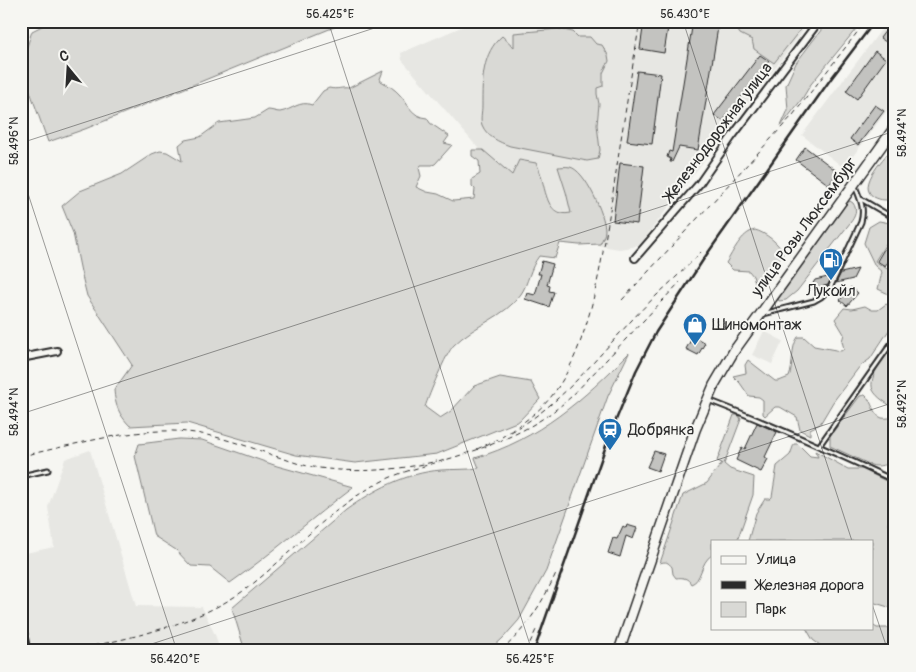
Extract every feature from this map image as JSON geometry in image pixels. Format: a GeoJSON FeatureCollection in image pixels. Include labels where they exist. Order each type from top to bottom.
{"type":"FeatureCollection","features":[{"type":"Feature","properties":{"kind":"street","name":"Железнодорожная улица"},"geometry":{"type":"LineString","coordinates":[[635,258],[699,184],[731,138],[819,21]]}},
{"type":"Feature","properties":{"kind":"street","name":"улица Розы Люксембург"},"geometry":{"type":"LineString","coordinates":[[619,651],[695,430],[707,400],[726,362],[895,127]]}},
{"type":"Feature","properties":{"kind":"street"},"geometry":{"type":"LineString","coordinates":[[21,358],[57,351]]}},
{"type":"Feature","properties":{"kind":"lane"},"geometry":{"type":"LineString","coordinates":[[760,315],[814,301],[830,288],[861,222],[863,213],[854,183]]}},
{"type":"Feature","properties":{"kind":"lane"},"geometry":{"type":"LineString","coordinates":[[860,199],[895,219]]}},
{"type":"Feature","properties":{"kind":"lane"},"geometry":{"type":"LineString","coordinates":[[819,446],[895,338]]}},
{"type":"Feature","properties":{"kind":"lane"},"geometry":{"type":"LineString","coordinates":[[707,400],[749,415],[895,481]]}},
{"type":"Feature","properties":{"kind":"lane"},"geometry":{"type":"LineString","coordinates":[[21,476],[48,470]]}},
{"type":"Feature","properties":{"kind":"lane"},"geometry":{"type":"LineString","coordinates":[[21,612],[28,651]]}},
{"type":"Feature","properties":{"kind":"path"},"geometry":{"type":"LineString","coordinates":[[502,437],[534,414],[548,400],[561,382],[581,341],[602,261],[640,21]]}},
{"type":"Feature","properties":{"kind":"path"},"geometry":{"type":"LineString","coordinates":[[622,300],[781,128],[866,21]]}},
{"type":"Feature","properties":{"kind":"path"},"geometry":{"type":"LineString","coordinates":[[463,454],[502,437],[540,414],[557,400],[648,304],[680,275],[701,252]]}},
{"type":"Feature","properties":{"kind":"path"},"geometry":{"type":"LineString","coordinates":[[69,651],[180,622],[230,599],[256,580],[322,523],[359,495],[394,476],[452,458],[521,433],[554,412],[572,396],[680,282]]}},
{"type":"Feature","properties":{"kind":"path"},"geometry":{"type":"LineString","coordinates":[[21,456],[114,437],[165,431],[209,436],[247,446],[306,466],[334,470],[377,470],[418,465],[452,458]]}},
{"type":"Feature","properties":{"kind":"path"},"geometry":{"type":"LineString","coordinates":[[501,651],[538,609],[556,573]]}},
{"type":"Feature","properties":{"kind":"path"},"geometry":{"type":"LineString","coordinates":[[526,651],[536,630]]}},
{"type":"Feature","properties":{"kind":"shaded area"},"geometry":{"type":"Polygon","coordinates":[[[475,21],[811,21],[641,243],[633,247],[619,249],[601,246],[478,148],[402,60],[401,53],[475,21]]]}},
{"type":"Feature","properties":{"kind":"shaded area"},"geometry":{"type":"Polygon","coordinates":[[[887,22],[895,27],[895,100],[844,168],[802,135],[887,22]]]}},
{"type":"Feature","properties":{"kind":"shaded area"},"geometry":{"type":"Polygon","coordinates":[[[764,331],[783,341],[772,364],[752,355],[764,331]]]}},
{"type":"Feature","properties":{"kind":"shaded area"},"geometry":{"type":"Polygon","coordinates":[[[90,450],[136,606],[202,607],[216,637],[220,651],[21,651],[21,554],[54,547],[48,507],[65,459],[90,450]]]}},
{"type":"Feature","properties":{"kind":"green space"},"geometry":{"type":"Polygon","coordinates":[[[52,21],[349,21],[85,129],[48,142],[21,66],[32,31],[52,21]]]}},
{"type":"Feature","properties":{"kind":"green space"},"geometry":{"type":"Polygon","coordinates":[[[732,21],[807,21],[774,63],[754,49],[752,40],[740,34],[732,21]]]}},
{"type":"Feature","properties":{"kind":"green space"},"geometry":{"type":"Polygon","coordinates":[[[828,21],[860,21],[856,29],[811,84],[781,126],[788,110],[786,85],[796,63],[828,21]]]}},
{"type":"Feature","properties":{"kind":"green space"},"geometry":{"type":"Polygon","coordinates":[[[558,29],[573,32],[578,37],[590,37],[596,44],[602,45],[608,55],[609,61],[603,73],[603,86],[597,88],[599,104],[597,125],[600,150],[598,159],[587,161],[510,146],[490,136],[482,125],[484,68],[495,43],[502,36],[514,47],[514,33],[558,29]]]}},
{"type":"Feature","properties":{"kind":"green space"},"geometry":{"type":"Polygon","coordinates":[[[383,71],[381,81],[398,93],[414,113],[427,118],[430,123],[449,136],[444,143],[452,145],[435,164],[421,165],[419,168],[421,176],[416,187],[453,201],[474,199],[475,189],[472,186],[472,179],[480,174],[479,161],[472,156],[472,150],[483,150],[512,175],[519,160],[536,163],[550,205],[555,210],[562,213],[571,213],[558,167],[568,167],[576,170],[588,184],[598,204],[605,232],[600,244],[579,245],[560,243],[555,258],[539,256],[521,294],[514,302],[507,309],[454,345],[438,374],[425,407],[440,418],[451,411],[474,386],[500,377],[531,382],[540,399],[519,421],[437,454],[355,463],[296,455],[187,423],[130,426],[118,410],[114,390],[132,365],[87,296],[73,233],[62,206],[80,191],[122,174],[152,154],[160,151],[167,152],[182,161],[179,145],[185,140],[200,137],[219,123],[255,118],[268,110],[280,112],[300,104],[312,105],[323,91],[329,88],[349,88],[383,71]]]}},
{"type":"Feature","properties":{"kind":"green space"},"geometry":{"type":"Polygon","coordinates":[[[895,145],[895,203],[874,197],[869,192],[868,186],[874,171],[895,145]]]}},
{"type":"Feature","properties":{"kind":"green space"},"geometry":{"type":"Polygon","coordinates":[[[850,201],[855,208],[852,221],[797,291],[786,300],[779,301],[778,299],[850,201]]]}},
{"type":"Feature","properties":{"kind":"green space"},"geometry":{"type":"Polygon","coordinates":[[[879,221],[890,223],[895,227],[895,239],[890,237],[875,261],[895,274],[895,297],[878,289],[882,272],[875,266],[864,243],[869,227],[879,221]]]}},
{"type":"Feature","properties":{"kind":"green space"},"geometry":{"type":"Polygon","coordinates":[[[755,230],[772,239],[782,250],[783,254],[758,291],[753,276],[749,271],[733,270],[726,263],[742,239],[755,230]]]}},
{"type":"Feature","properties":{"kind":"green space"},"geometry":{"type":"Polygon","coordinates":[[[886,304],[895,308],[895,321],[870,359],[860,366],[833,402],[820,424],[810,429],[810,435],[800,430],[797,417],[780,407],[775,407],[765,416],[763,414],[763,400],[759,397],[749,396],[733,376],[746,373],[745,365],[748,360],[775,381],[789,377],[794,346],[798,337],[804,337],[814,346],[841,351],[844,349],[842,341],[844,334],[835,319],[844,308],[852,309],[865,306],[872,310],[878,310],[886,304]]]}},
{"type":"Feature","properties":{"kind":"green space"},"geometry":{"type":"Polygon","coordinates":[[[895,343],[895,408],[877,396],[872,385],[875,372],[895,343]]]}},
{"type":"Feature","properties":{"kind":"green space"},"geometry":{"type":"Polygon","coordinates":[[[629,353],[608,396],[546,571],[519,620],[489,651],[245,651],[232,608],[346,510],[379,489],[415,475],[441,470],[479,468],[475,458],[498,450],[540,429],[577,402],[629,353]]]}},
{"type":"Feature","properties":{"kind":"green space"},"geometry":{"type":"Polygon","coordinates":[[[865,395],[876,414],[882,418],[895,418],[895,474],[887,465],[871,465],[830,446],[830,436],[860,396],[865,395]]]}},
{"type":"Feature","properties":{"kind":"green space"},"geometry":{"type":"Polygon","coordinates":[[[734,415],[738,415],[741,419],[724,464],[730,469],[754,477],[753,495],[737,540],[711,540],[711,556],[705,562],[695,582],[691,584],[685,578],[676,578],[672,567],[668,563],[660,563],[683,495],[707,483],[722,463],[717,461],[734,415]]]}},
{"type":"Feature","properties":{"kind":"green space"},"geometry":{"type":"Polygon","coordinates":[[[179,439],[202,440],[277,466],[353,487],[262,560],[230,583],[210,567],[191,566],[176,550],[154,536],[135,456],[139,444],[179,439]]]}},
{"type":"Feature","properties":{"kind":"green space"},"geometry":{"type":"Polygon","coordinates":[[[794,444],[798,444],[810,456],[818,457],[815,451],[848,469],[862,469],[892,484],[894,499],[888,525],[895,533],[895,609],[874,603],[874,540],[748,540],[756,513],[765,499],[772,497],[777,466],[790,455],[794,444]]]}},
{"type":"Feature","properties":{"kind":"green space"},"geometry":{"type":"Polygon","coordinates":[[[874,626],[877,628],[895,628],[894,651],[824,651],[824,648],[813,640],[807,630],[874,630],[874,626]]]}},
{"type":"Feature","properties":{"kind":"building"},"geometry":{"type":"Polygon","coordinates":[[[644,21],[669,21],[664,53],[640,49],[644,21]]]}},
{"type":"Feature","properties":{"kind":"building"},"geometry":{"type":"Polygon","coordinates":[[[693,21],[719,21],[698,150],[679,147],[672,162],[670,162],[671,159],[667,157],[669,151],[672,152],[693,21]]]}},
{"type":"Feature","properties":{"kind":"building"},"geometry":{"type":"Polygon","coordinates":[[[889,26],[895,30],[895,48],[880,38],[889,26]]]}},
{"type":"Feature","properties":{"kind":"building"},"geometry":{"type":"Polygon","coordinates":[[[875,51],[886,59],[857,99],[846,91],[875,51]]]}},
{"type":"Feature","properties":{"kind":"building"},"geometry":{"type":"Polygon","coordinates":[[[760,55],[769,61],[723,121],[714,115],[760,55]]]}},
{"type":"Feature","properties":{"kind":"building"},"geometry":{"type":"Polygon","coordinates":[[[637,71],[661,74],[652,144],[627,141],[637,71]]]}},
{"type":"Feature","properties":{"kind":"building"},"geometry":{"type":"Polygon","coordinates":[[[875,105],[884,111],[858,145],[850,139],[875,105]]]}},
{"type":"Feature","properties":{"kind":"building"},"geometry":{"type":"Polygon","coordinates":[[[805,147],[838,172],[829,185],[796,160],[805,147]]]}},
{"type":"Feature","properties":{"kind":"building"},"geometry":{"type":"Polygon","coordinates":[[[620,163],[644,166],[637,224],[613,221],[620,163]]]}},
{"type":"Feature","properties":{"kind":"building"},"geometry":{"type":"Polygon","coordinates":[[[890,239],[895,242],[895,251],[885,266],[877,261],[890,239]]]}},
{"type":"Feature","properties":{"kind":"building"},"geometry":{"type":"Polygon","coordinates":[[[542,261],[553,264],[547,285],[550,286],[549,291],[554,292],[549,307],[525,299],[527,293],[535,295],[541,274],[538,274],[542,261]]]}},
{"type":"Feature","properties":{"kind":"building"},"geometry":{"type":"Polygon","coordinates":[[[858,269],[853,279],[836,283],[841,273],[858,269]]]}},
{"type":"Feature","properties":{"kind":"building"},"geometry":{"type":"Polygon","coordinates":[[[832,276],[828,285],[809,290],[815,280],[832,276]]]}},
{"type":"Feature","properties":{"kind":"building"},"geometry":{"type":"Polygon","coordinates":[[[851,287],[858,293],[847,306],[840,300],[851,287]]]}},
{"type":"Feature","properties":{"kind":"building","name":"Шинoмонтаж"},"geometry":{"type":"Polygon","coordinates":[[[693,336],[705,343],[698,355],[686,349],[693,336]]]}},
{"type":"Feature","properties":{"kind":"building"},"geometry":{"type":"Polygon","coordinates":[[[757,423],[777,432],[765,457],[768,459],[761,472],[736,460],[742,447],[745,449],[757,423]]]}},
{"type":"Feature","properties":{"kind":"building"},"geometry":{"type":"Polygon","coordinates":[[[654,451],[664,454],[658,471],[647,467],[654,451]]]}},
{"type":"Feature","properties":{"kind":"building"},"geometry":{"type":"Polygon","coordinates":[[[627,525],[637,528],[633,539],[626,536],[620,557],[608,553],[613,538],[617,539],[623,526],[626,528],[627,525]]]}},
{"type":"Feature","properties":{"kind":"railway"},"geometry":{"type":"LineString","coordinates":[[534,651],[609,437],[636,371],[656,332],[705,257],[830,80],[875,21]]}},
{"type":"Feature","properties":{"kind":"place","name":"Лукойл"},"geometry":{"type":"Point","coordinates":[831,281]}},
{"type":"Feature","properties":{"kind":"place","name":"Шинoмонтаж"},"geometry":{"type":"Point","coordinates":[695,346]}},
{"type":"Feature","properties":{"kind":"place","name":"Добрянка"},"geometry":{"type":"Point","coordinates":[610,451]}}]}
